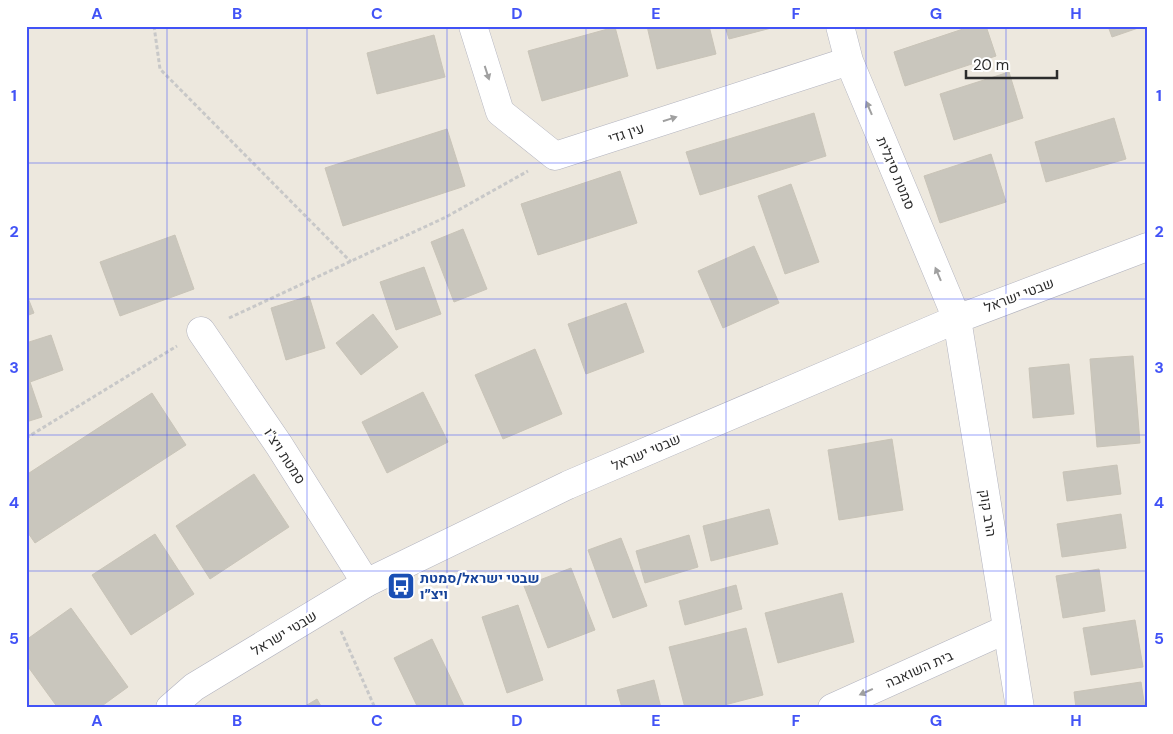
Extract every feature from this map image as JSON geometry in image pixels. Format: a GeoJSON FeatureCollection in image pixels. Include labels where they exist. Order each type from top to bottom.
{"type":"FeatureCollection","features":[{"type":"Feature","properties":{"kind":"street"},"geometry":{"type":"LineString","coordinates":[[473,26],[500,112],[555,156]]}},
{"type":"Feature","properties":{"kind":"street","name":"סמטת סיגלית"},"geometry":{"type":"LineString","coordinates":[[840,26],[849,61],[957,319]]}},
{"type":"Feature","properties":{"kind":"street","name":"עין גדי"},"geometry":{"type":"LineString","coordinates":[[555,156],[849,61]]}},
{"type":"Feature","properties":{"kind":"street","name":"שבטי ישראל"},"geometry":{"type":"LineString","coordinates":[[170,708],[194,687],[366,583],[568,485],[957,319],[1147,247]]}},
{"type":"Feature","properties":{"kind":"street","name":"הרב קוק"},"geometry":{"type":"LineString","coordinates":[[957,319],[1020,708]]}},
{"type":"Feature","properties":{"kind":"street","name":"סמטת ויצ\"ו"},"geometry":{"type":"LineString","coordinates":[[201,332],[279,445],[366,583]]}},
{"type":"Feature","properties":{"kind":"street","name":"בית השואבה"},"geometry":{"type":"LineString","coordinates":[[832,708],[1007,629]]}},
{"type":"Feature","properties":{"kind":"path"},"geometry":{"type":"LineString","coordinates":[[154,26],[160,69],[351,262]]}},
{"type":"Feature","properties":{"kind":"path"},"geometry":{"type":"LineString","coordinates":[[26,438],[201,332],[446,217],[555,156]]}},
{"type":"Feature","properties":{"kind":"path"},"geometry":{"type":"LineString","coordinates":[[329,606],[375,708]]}},
{"type":"Feature","properties":{"kind":"building"},"geometry":{"type":"Polygon","coordinates":[[[647,26],[709,26],[716,54],[657,69],[647,26]]]}},
{"type":"Feature","properties":{"kind":"building"},"geometry":{"type":"Polygon","coordinates":[[[725,26],[779,26],[729,39],[725,26]]]}},
{"type":"Feature","properties":{"kind":"building"},"geometry":{"type":"Polygon","coordinates":[[[972,26],[986,26],[996,56],[905,86],[894,52],[972,26]]]}},
{"type":"Feature","properties":{"kind":"building"},"geometry":{"type":"Polygon","coordinates":[[[1108,26],[1144,26],[1112,37],[1108,26]]]}},
{"type":"Feature","properties":{"kind":"building"},"geometry":{"type":"Polygon","coordinates":[[[615,27],[628,76],[542,101],[528,51],[615,27]]]}},
{"type":"Feature","properties":{"kind":"building"},"geometry":{"type":"Polygon","coordinates":[[[434,35],[445,77],[377,94],[367,53],[434,35]]]}},
{"type":"Feature","properties":{"kind":"building"},"geometry":{"type":"Polygon","coordinates":[[[1009,72],[1023,118],[954,140],[940,94],[1009,72]]]}},
{"type":"Feature","properties":{"kind":"building"},"geometry":{"type":"Polygon","coordinates":[[[814,113],[826,156],[700,195],[686,152],[814,113]]]}},
{"type":"Feature","properties":{"kind":"building"},"geometry":{"type":"Polygon","coordinates":[[[1114,118],[1126,159],[1046,182],[1035,142],[1114,118]]]}},
{"type":"Feature","properties":{"kind":"building"},"geometry":{"type":"Polygon","coordinates":[[[447,129],[465,186],[343,226],[325,168],[447,129]]]}},
{"type":"Feature","properties":{"kind":"building"},"geometry":{"type":"Polygon","coordinates":[[[991,154],[1006,202],[940,223],[924,176],[991,154]]]}},
{"type":"Feature","properties":{"kind":"building"},"geometry":{"type":"Polygon","coordinates":[[[620,171],[637,223],[538,255],[521,204],[620,171]]]}},
{"type":"Feature","properties":{"kind":"building"},"geometry":{"type":"Polygon","coordinates":[[[791,184],[819,262],[785,274],[758,196],[791,184]]]}},
{"type":"Feature","properties":{"kind":"building"},"geometry":{"type":"Polygon","coordinates":[[[463,229],[487,289],[454,302],[431,242],[463,229]]]}},
{"type":"Feature","properties":{"kind":"building"},"geometry":{"type":"Polygon","coordinates":[[[175,235],[194,289],[120,316],[100,262],[175,235]]]}},
{"type":"Feature","properties":{"kind":"building"},"geometry":{"type":"Polygon","coordinates":[[[754,246],[779,303],[723,328],[698,271],[754,246]]]}},
{"type":"Feature","properties":{"kind":"building"},"geometry":{"type":"Polygon","coordinates":[[[424,267],[441,314],[396,330],[380,282],[424,267]]]}},
{"type":"Feature","properties":{"kind":"building"},"geometry":{"type":"Polygon","coordinates":[[[26,293],[34,313],[26,316],[26,293]]]}},
{"type":"Feature","properties":{"kind":"building"},"geometry":{"type":"Polygon","coordinates":[[[309,296],[325,348],[286,360],[271,308],[309,296]]]}},
{"type":"Feature","properties":{"kind":"building"},"geometry":{"type":"Polygon","coordinates":[[[626,303],[644,352],[586,374],[568,324],[626,303]]]}},
{"type":"Feature","properties":{"kind":"building"},"geometry":{"type":"Polygon","coordinates":[[[373,314],[398,347],[361,375],[336,343],[373,314]]]}},
{"type":"Feature","properties":{"kind":"building"},"geometry":{"type":"Polygon","coordinates":[[[51,335],[63,370],[30,382],[42,417],[26,422],[26,343],[51,335]]]}},
{"type":"Feature","properties":{"kind":"building"},"geometry":{"type":"Polygon","coordinates":[[[535,349],[562,414],[503,439],[475,375],[535,349]]]}},
{"type":"Feature","properties":{"kind":"building"},"geometry":{"type":"Polygon","coordinates":[[[1133,356],[1140,443],[1097,447],[1090,359],[1133,356]]]}},
{"type":"Feature","properties":{"kind":"building"},"geometry":{"type":"Polygon","coordinates":[[[1069,364],[1074,414],[1033,418],[1029,368],[1069,364]]]}},
{"type":"Feature","properties":{"kind":"building"},"geometry":{"type":"Polygon","coordinates":[[[423,392],[448,442],[387,473],[362,422],[423,392]]]}},
{"type":"Feature","properties":{"kind":"building"},"geometry":{"type":"Polygon","coordinates":[[[152,393],[186,445],[35,543],[26,530],[26,475],[152,393]]]}},
{"type":"Feature","properties":{"kind":"building"},"geometry":{"type":"Polygon","coordinates":[[[892,439],[903,510],[839,520],[828,450],[892,439]]]}},
{"type":"Feature","properties":{"kind":"building"},"geometry":{"type":"Polygon","coordinates":[[[1117,465],[1121,494],[1067,501],[1063,472],[1117,465]]]}},
{"type":"Feature","properties":{"kind":"building"},"geometry":{"type":"Polygon","coordinates":[[[254,474],[289,527],[210,579],[176,526],[254,474]]]}},
{"type":"Feature","properties":{"kind":"building"},"geometry":{"type":"Polygon","coordinates":[[[769,509],[778,544],[711,561],[703,526],[769,509]]]}},
{"type":"Feature","properties":{"kind":"building"},"geometry":{"type":"Polygon","coordinates":[[[1121,514],[1126,548],[1062,557],[1057,524],[1121,514]]]}},
{"type":"Feature","properties":{"kind":"building"},"geometry":{"type":"Polygon","coordinates":[[[155,534],[194,594],[131,635],[92,575],[155,534]]]}},
{"type":"Feature","properties":{"kind":"building"},"geometry":{"type":"Polygon","coordinates":[[[689,535],[698,567],[645,583],[636,551],[689,535]]]}},
{"type":"Feature","properties":{"kind":"building"},"geometry":{"type":"Polygon","coordinates":[[[621,538],[647,606],[613,618],[588,550],[621,538]]]}},
{"type":"Feature","properties":{"kind":"building"},"geometry":{"type":"Polygon","coordinates":[[[571,568],[595,630],[548,648],[524,586],[571,568]]]}},
{"type":"Feature","properties":{"kind":"building"},"geometry":{"type":"Polygon","coordinates":[[[1099,569],[1105,611],[1063,618],[1056,576],[1099,569]]]}},
{"type":"Feature","properties":{"kind":"building"},"geometry":{"type":"Polygon","coordinates":[[[736,585],[742,609],[685,625],[679,601],[736,585]]]}},
{"type":"Feature","properties":{"kind":"building"},"geometry":{"type":"Polygon","coordinates":[[[842,593],[854,642],[778,663],[765,613],[842,593]]]}},
{"type":"Feature","properties":{"kind":"building"},"geometry":{"type":"Polygon","coordinates":[[[518,605],[543,680],[507,693],[482,617],[518,605]]]}},
{"type":"Feature","properties":{"kind":"building"},"geometry":{"type":"Polygon","coordinates":[[[71,608],[128,687],[99,708],[58,708],[26,664],[26,640],[71,608]]]}},
{"type":"Feature","properties":{"kind":"building"},"geometry":{"type":"Polygon","coordinates":[[[1135,620],[1143,667],[1091,675],[1083,628],[1135,620]]]}},
{"type":"Feature","properties":{"kind":"building"},"geometry":{"type":"Polygon","coordinates":[[[746,628],[763,695],[713,708],[685,708],[669,647],[746,628]]]}},
{"type":"Feature","properties":{"kind":"building"},"geometry":{"type":"Polygon","coordinates":[[[432,639],[465,708],[418,708],[394,658],[432,639]]]}},
{"type":"Feature","properties":{"kind":"building"},"geometry":{"type":"Polygon","coordinates":[[[654,680],[661,708],[622,708],[617,690],[654,680]]]}},
{"type":"Feature","properties":{"kind":"building"},"geometry":{"type":"Polygon","coordinates":[[[1141,682],[1145,708],[1076,708],[1074,692],[1141,682]]]}},
{"type":"Feature","properties":{"kind":"building"},"geometry":{"type":"Polygon","coordinates":[[[317,699],[322,708],[302,708],[317,699]]]}},
{"type":"Feature","properties":{"kind":"place","name":"שבטי ישראל/סמטת ויצ״ו"},"geometry":{"type":"Point","coordinates":[401,586]}}]}
